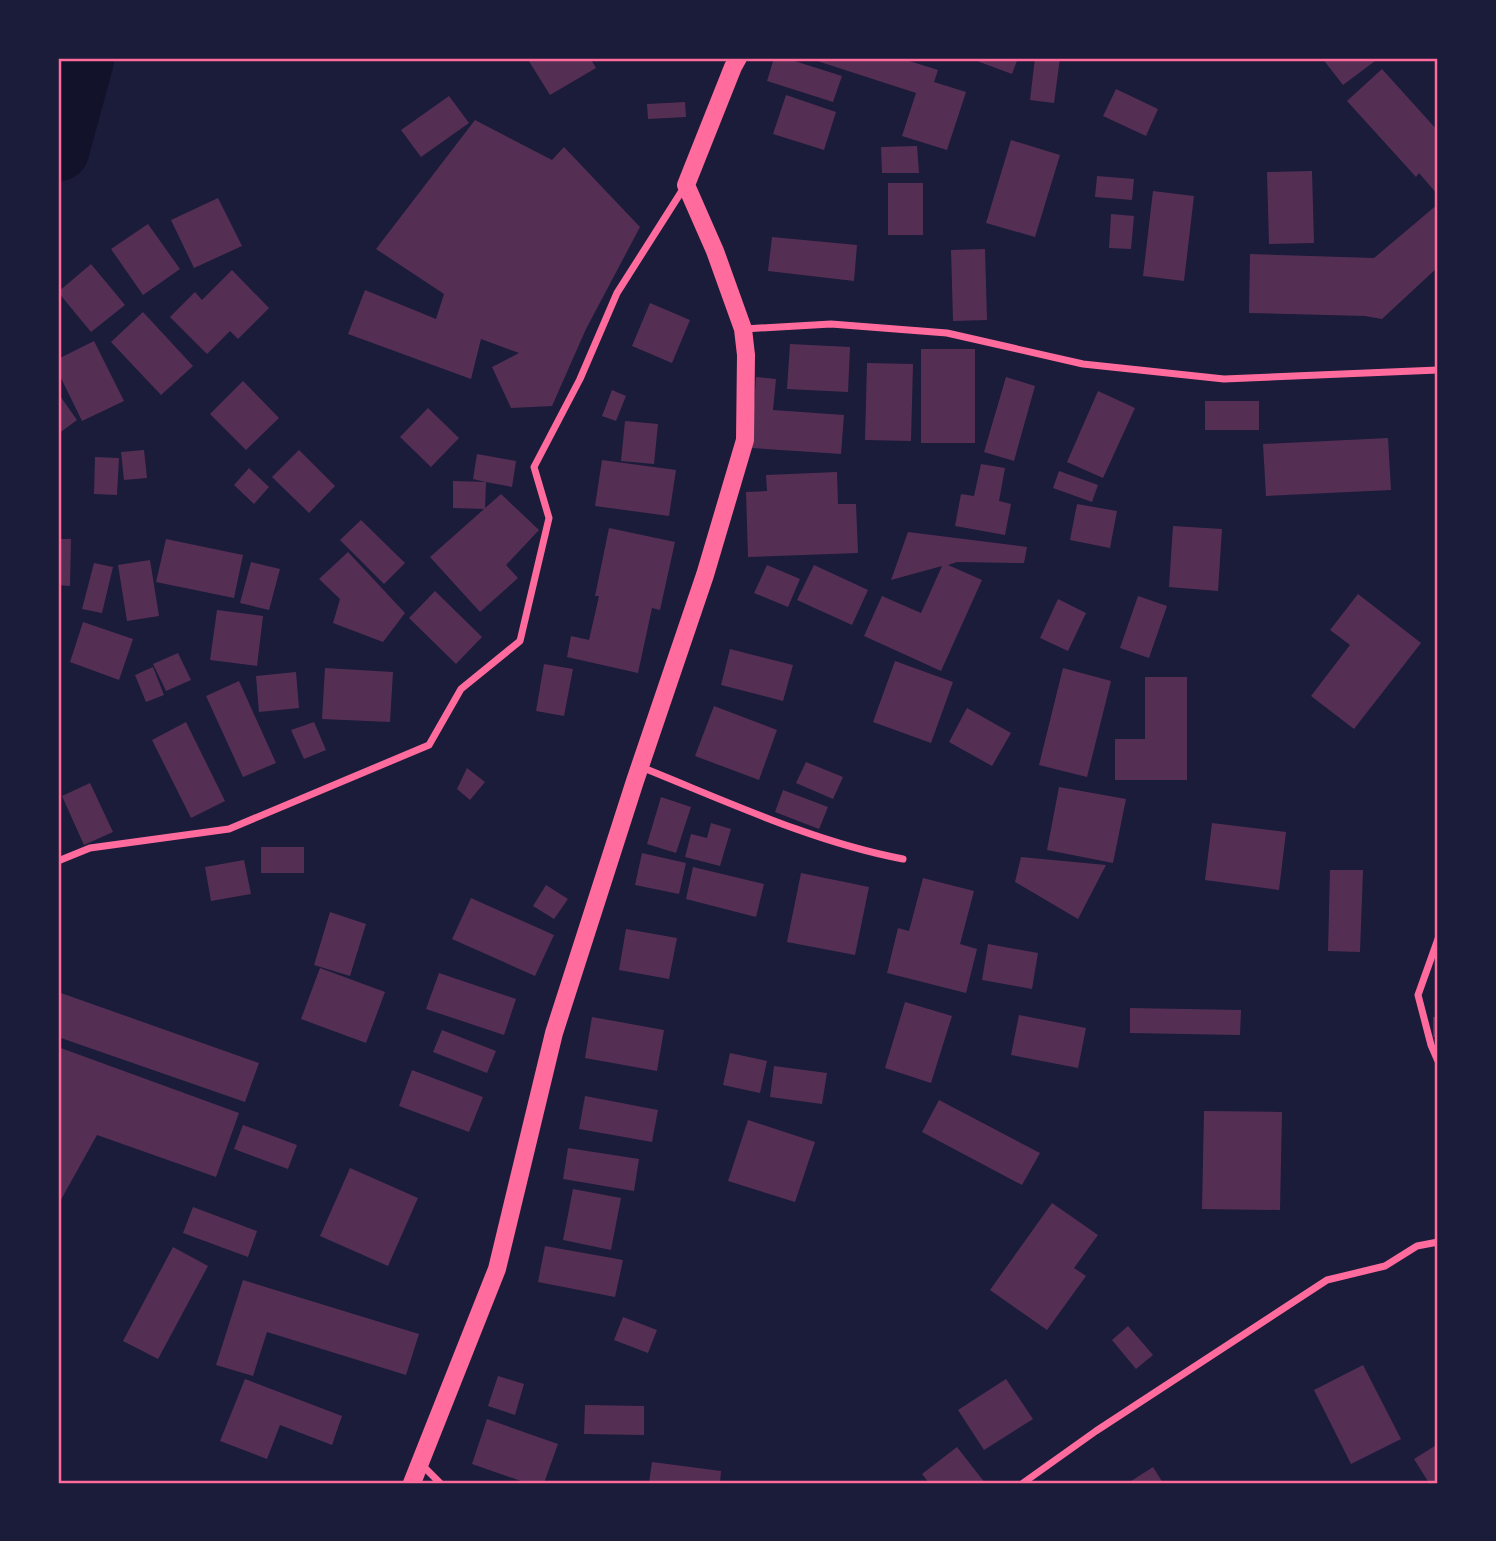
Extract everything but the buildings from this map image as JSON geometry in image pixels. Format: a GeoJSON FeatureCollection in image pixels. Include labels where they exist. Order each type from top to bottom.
{"type":"FeatureCollection","features":[{"type":"Feature","properties":{"kind":"main road"},"geometry":{"type":"LineString","coordinates":[[412,1483],[497,1269],[554,1033],[705,575],[745,440],[746,355],[743,329],[715,251],[686,185],[738,58]]}},
{"type":"Feature","properties":{"kind":"street"},"geometry":{"type":"LineString","coordinates":[[58,862],[90,848],[229,829],[429,745],[461,689],[520,641],[549,518],[534,467],[579,379],[617,293],[686,185]]}},
{"type":"Feature","properties":{"kind":"street"},"geometry":{"type":"LineString","coordinates":[[743,329],[831,324],[947,333],[1083,364],[1224,379],[1438,370]]}},
{"type":"Feature","properties":{"kind":"street"},"geometry":{"type":"LineString","coordinates":[[640,767],[772,820],[869,853],[904,859]]}},
{"type":"Feature","properties":{"kind":"street"},"geometry":{"type":"LineString","coordinates":[[1438,939],[1418,995],[1438,1061]]}},
{"type":"Feature","properties":{"kind":"street"},"geometry":{"type":"LineString","coordinates":[[1023,1483],[1096,1431],[1328,1280],[1385,1266],[1418,1246],[1438,1242]]}},
{"type":"Feature","properties":{"kind":"street"},"geometry":{"type":"LineString","coordinates":[[420,1463],[440,1483]]}},
{"type":"Feature","properties":{"kind":"waterway"},"geometry":{"type":"LineString","coordinates":[[58,150],[83,58]]}}]}
